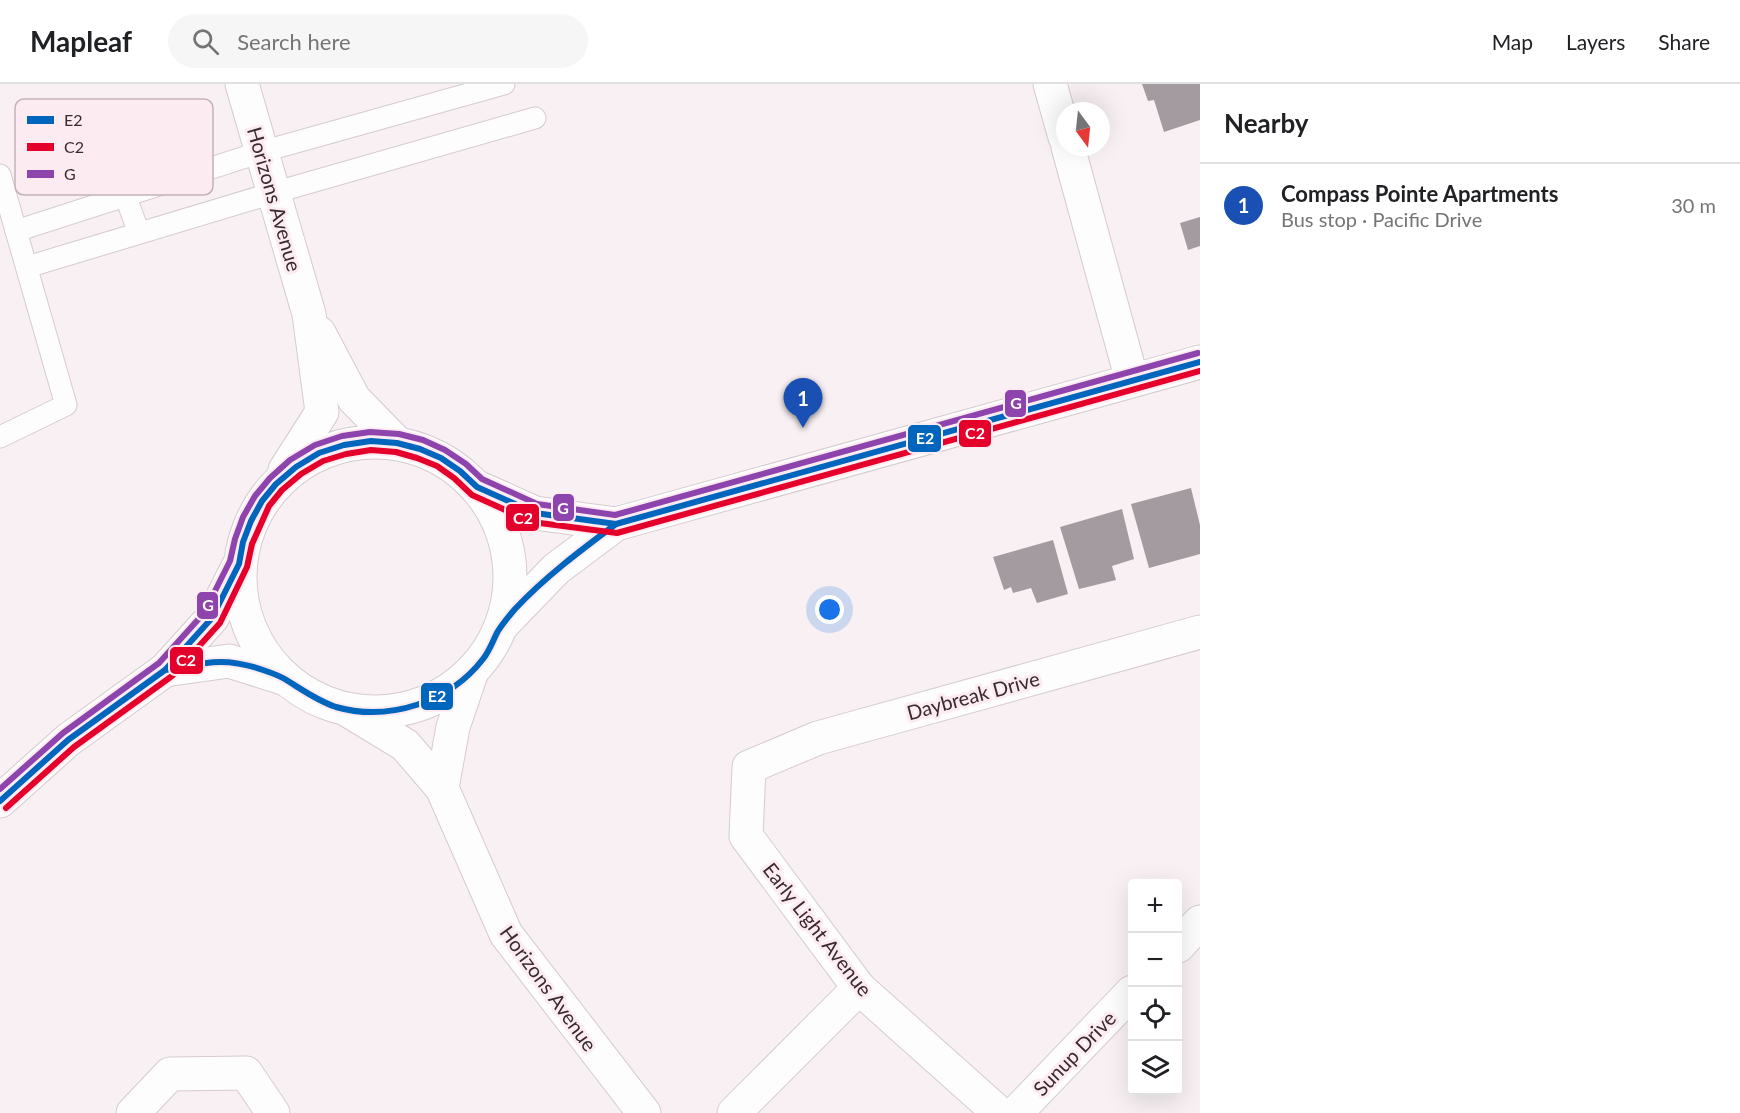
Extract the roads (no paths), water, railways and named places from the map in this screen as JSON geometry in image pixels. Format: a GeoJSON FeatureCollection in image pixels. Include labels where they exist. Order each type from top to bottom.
{"type":"FeatureCollection","features":[{"type":"Feature","properties":{"kind":"street","name":"Horizons Avenue"},"geometry":{"type":"LineString","coordinates":[[242,84],[309,314],[321,412],[276,484]]}},
{"type":"Feature","properties":{"kind":"street"},"geometry":{"type":"LineString","coordinates":[[1050,84],[1056,105]]}},
{"type":"Feature","properties":{"kind":"street"},"geometry":{"type":"LineString","coordinates":[[1070,156],[1132,380]]}},
{"type":"Feature","properties":{"kind":"street","name":"Horizons Avenue"},"geometry":{"type":"LineString","coordinates":[[309,314],[354,399],[397,443]]}},
{"type":"Feature","properties":{"kind":"street"},"geometry":{"type":"LineString","coordinates":[[502,625],[556,569],[616,525],[1200,362]]}},
{"type":"Feature","properties":{"kind":"street"},"geometry":{"type":"LineString","coordinates":[[371,441],[397,443],[441,458],[460,471],[477,487],[490,504],[500,522],[506,542],[511,584],[508,605],[502,625],[484,657],[455,686],[436,698],[392,711],[369,712],[346,709],[314,698],[286,679],[268,661],[254,639],[239,590],[239,564],[243,542],[262,501],[276,484],[296,467],[319,453],[344,445],[371,441]]}},
{"type":"Feature","properties":{"kind":"street"},"geometry":{"type":"LineString","coordinates":[[477,487],[535,513],[616,525]]}},
{"type":"Feature","properties":{"kind":"street"},"geometry":{"type":"LineString","coordinates":[[0,801],[68,740],[165,670],[212,618],[239,564]]}},
{"type":"Feature","properties":{"kind":"street","name":"Daybreak Drive"},"geometry":{"type":"LineString","coordinates":[[749,767],[818,738],[1200,632]]}},
{"type":"Feature","properties":{"kind":"street"},"geometry":{"type":"LineString","coordinates":[[165,670],[229,661],[286,679]]}},
{"type":"Feature","properties":{"kind":"street"},"geometry":{"type":"LineString","coordinates":[[442,788],[453,728],[472,671]]}},
{"type":"Feature","properties":{"kind":"street","name":"Horizons Avenue"},"geometry":{"type":"LineString","coordinates":[[346,709],[405,745],[442,788],[506,934],[644,1113]]}},
{"type":"Feature","properties":{"kind":"street","name":"Early Light Avenue"},"geometry":{"type":"LineString","coordinates":[[749,767],[746,836],[859,988],[999,1113]]}},
{"type":"Feature","properties":{"kind":"street"},"geometry":{"type":"LineString","coordinates":[[1182,942],[1200,922]]}},
{"type":"Feature","properties":{"kind":"street"},"geometry":{"type":"LineString","coordinates":[[734,1113],[859,988]]}},
{"type":"Feature","properties":{"kind":"street","name":"Sunup Drive"},"geometry":{"type":"LineString","coordinates":[[1016,1113],[1128,996]]}},
{"type":"Feature","properties":{"kind":"street"},"geometry":{"type":"LineString","coordinates":[[133,1113],[170,1074],[246,1072],[273,1113]]}},
{"type":"Feature","properties":{"kind":"lane"},"geometry":{"type":"LineString","coordinates":[[213,167],[504,84]]}},
{"type":"Feature","properties":{"kind":"lane"},"geometry":{"type":"LineString","coordinates":[[27,267],[535,118]]}},
{"type":"Feature","properties":{"kind":"lane"},"geometry":{"type":"LineString","coordinates":[[0,175],[66,405],[0,437]]}},
{"type":"Feature","properties":{"kind":"lane"},"geometry":{"type":"LineString","coordinates":[[16,231],[125,195],[140,233]]}},
{"type":"Feature","properties":{"kind":"place","name":"Compass Pointe Apartments"},"geometry":{"type":"Point","coordinates":[803,428]}}]}
